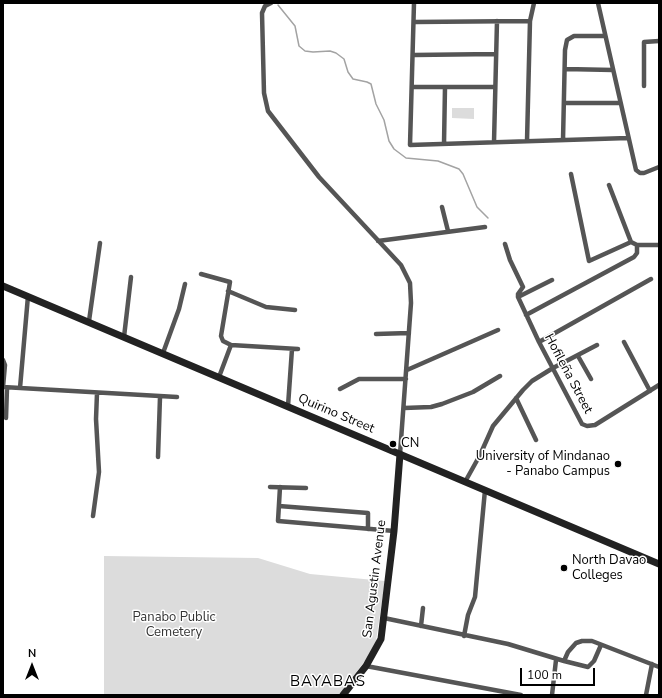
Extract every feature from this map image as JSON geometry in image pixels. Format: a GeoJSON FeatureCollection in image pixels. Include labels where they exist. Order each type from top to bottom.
{"type":"FeatureCollection","features":[{"type":"Feature","properties":{"kind":"street"},"geometry":{"type":"LineString","coordinates":[[271,3],[265,6],[262,13],[264,93],[268,111],[319,177],[401,265],[408,276],[411,296],[400,454]]}},
{"type":"Feature","properties":{"kind":"street"},"geometry":{"type":"LineString","coordinates":[[414,3],[415,22],[410,145],[628,138]]}},
{"type":"Feature","properties":{"kind":"street"},"geometry":{"type":"LineString","coordinates":[[527,141],[530,21],[534,3]]}},
{"type":"Feature","properties":{"kind":"street"},"geometry":{"type":"LineString","coordinates":[[598,3],[628,138],[638,172],[653,171],[659,167]]}},
{"type":"Feature","properties":{"kind":"street"},"geometry":{"type":"LineString","coordinates":[[415,22],[530,21]]}},
{"type":"Feature","properties":{"kind":"street"},"geometry":{"type":"LineString","coordinates":[[494,142],[497,22]]}},
{"type":"Feature","properties":{"kind":"street"},"geometry":{"type":"LineString","coordinates":[[563,140],[566,44],[570,38],[605,36]]}},
{"type":"Feature","properties":{"kind":"street"},"geometry":{"type":"LineString","coordinates":[[644,86],[644,42],[659,41]]}},
{"type":"Feature","properties":{"kind":"street"},"geometry":{"type":"LineString","coordinates":[[414,55],[496,54]]}},
{"type":"Feature","properties":{"kind":"street"},"geometry":{"type":"LineString","coordinates":[[565,69],[613,70]]}},
{"type":"Feature","properties":{"kind":"street"},"geometry":{"type":"LineString","coordinates":[[412,87],[495,87]]}},
{"type":"Feature","properties":{"kind":"street"},"geometry":{"type":"LineString","coordinates":[[444,144],[445,87]]}},
{"type":"Feature","properties":{"kind":"street"},"geometry":{"type":"LineString","coordinates":[[564,103],[620,103]]}},
{"type":"Feature","properties":{"kind":"street"},"geometry":{"type":"LineString","coordinates":[[571,174],[589,261],[631,242]]}},
{"type":"Feature","properties":{"kind":"street"},"geometry":{"type":"LineString","coordinates":[[608,185],[631,242],[637,245],[659,245]]}},
{"type":"Feature","properties":{"kind":"street"},"geometry":{"type":"LineString","coordinates":[[442,207],[448,231]]}},
{"type":"Feature","properties":{"kind":"street"},"geometry":{"type":"LineString","coordinates":[[378,241],[485,227]]}},
{"type":"Feature","properties":{"kind":"street"},"geometry":{"type":"LineString","coordinates":[[90,321],[100,244]]}},
{"type":"Feature","properties":{"kind":"street"},"geometry":{"type":"LineString","coordinates":[[505,244],[510,260],[523,287],[518,294],[518,297]]}},
{"type":"Feature","properties":{"kind":"street"},"geometry":{"type":"LineString","coordinates":[[526,315],[634,258],[637,253],[637,245]]}},
{"type":"Feature","properties":{"kind":"street"},"geometry":{"type":"LineString","coordinates":[[201,274],[229,280],[231,283],[228,291],[221,336],[223,341],[231,345],[298,349]]}},
{"type":"Feature","properties":{"kind":"street"},"geometry":{"type":"LineString","coordinates":[[124,337],[131,277]]}},
{"type":"Feature","properties":{"kind":"street"},"geometry":{"type":"LineString","coordinates":[[539,342],[651,279]]}},
{"type":"Feature","properties":{"kind":"street"},"geometry":{"type":"LineString","coordinates":[[518,297],[552,280]]}},
{"type":"Feature","properties":{"kind":"street"},"geometry":{"type":"LineString","coordinates":[[164,353],[179,309],[185,284]]}},
{"type":"Feature","properties":{"kind":"street","name":"Quirino Street"},"geometry":{"type":"LineString","coordinates":[[3,286],[90,321],[124,337],[659,564]]}},
{"type":"Feature","properties":{"kind":"street"},"geometry":{"type":"LineString","coordinates":[[228,291],[266,307],[295,310]]}},
{"type":"Feature","properties":{"kind":"street"},"geometry":{"type":"LineString","coordinates":[[20,388],[28,296]]}},
{"type":"Feature","properties":{"kind":"street","name":"Hofileña Street"},"geometry":{"type":"LineString","coordinates":[[518,297],[539,342],[580,421],[587,426],[595,425],[659,385]]}},
{"type":"Feature","properties":{"kind":"street"},"geometry":{"type":"LineString","coordinates":[[407,370],[498,330]]}},
{"type":"Feature","properties":{"kind":"street"},"geometry":{"type":"LineString","coordinates":[[376,334],[409,333]]}},
{"type":"Feature","properties":{"kind":"street"},"geometry":{"type":"LineString","coordinates":[[624,342],[650,391]]}},
{"type":"Feature","properties":{"kind":"street"},"geometry":{"type":"LineString","coordinates":[[219,377],[231,345]]}},
{"type":"Feature","properties":{"kind":"street"},"geometry":{"type":"LineString","coordinates":[[464,482],[480,455],[493,426],[532,381],[597,345]]}},
{"type":"Feature","properties":{"kind":"street"},"geometry":{"type":"LineString","coordinates":[[288,406],[292,349]]}},
{"type":"Feature","properties":{"kind":"street"},"geometry":{"type":"LineString","coordinates":[[578,356],[591,379]]}},
{"type":"Feature","properties":{"kind":"street"},"geometry":{"type":"LineString","coordinates":[[3,360],[6,418]]}},
{"type":"Feature","properties":{"kind":"street"},"geometry":{"type":"LineString","coordinates":[[404,408],[431,407],[442,404],[473,392],[500,376]]}},
{"type":"Feature","properties":{"kind":"street"},"geometry":{"type":"LineString","coordinates":[[340,389],[359,379],[406,379]]}},
{"type":"Feature","properties":{"kind":"street"},"geometry":{"type":"LineString","coordinates":[[4,387],[177,398]]}},
{"type":"Feature","properties":{"kind":"street"},"geometry":{"type":"LineString","coordinates":[[93,516],[99,472],[96,419],[97,393]]}},
{"type":"Feature","properties":{"kind":"street"},"geometry":{"type":"LineString","coordinates":[[158,457],[160,396]]}},
{"type":"Feature","properties":{"kind":"street"},"geometry":{"type":"LineString","coordinates":[[516,398],[536,440]]}},
{"type":"Feature","properties":{"kind":"street","name":"San Agustin Avenue"},"geometry":{"type":"LineString","coordinates":[[343,695],[366,666],[380,643],[394,531],[400,454]]}},
{"type":"Feature","properties":{"kind":"street"},"geometry":{"type":"LineString","coordinates":[[270,487],[306,488]]}},
{"type":"Feature","properties":{"kind":"street"},"geometry":{"type":"LineString","coordinates":[[280,487],[278,521],[394,531]]}},
{"type":"Feature","properties":{"kind":"street"},"geometry":{"type":"LineString","coordinates":[[464,636],[468,615],[476,591],[482,508],[485,490]]}},
{"type":"Feature","properties":{"kind":"street"},"geometry":{"type":"LineString","coordinates":[[279,506],[368,513],[368,529]]}},
{"type":"Feature","properties":{"kind":"street"},"geometry":{"type":"LineString","coordinates":[[421,626],[424,608]]}},
{"type":"Feature","properties":{"kind":"street"},"geometry":{"type":"LineString","coordinates":[[384,618],[508,644],[556,660],[588,667],[594,661],[601,645]]}},
{"type":"Feature","properties":{"kind":"street"},"geometry":{"type":"LineString","coordinates":[[564,662],[568,652],[576,642],[588,641],[659,667]]}},
{"type":"Feature","properties":{"kind":"street"},"geometry":{"type":"LineString","coordinates":[[552,695],[556,660]]}},
{"type":"Feature","properties":{"kind":"street"},"geometry":{"type":"LineString","coordinates":[[646,695],[652,664]]}},
{"type":"Feature","properties":{"kind":"street"},"geometry":{"type":"LineString","coordinates":[[366,666],[520,695]]}},
{"type":"Feature","properties":{"kind":"green space"},"geometry":{"type":"Polygon","coordinates":[[[452,108],[474,108],[474,119],[452,118],[452,108]]]}},
{"type":"Feature","properties":{"kind":"green space","name":"Panabo Public Cemetery"},"geometry":{"type":"Polygon","coordinates":[[[104,556],[258,558],[310,574],[385,581],[376,641],[370,654],[339,695],[104,695],[104,556]]]}},
{"type":"Feature","properties":{"kind":"waterway"},"geometry":{"type":"LineString","coordinates":[[278,5],[295,26],[299,46],[305,51],[330,51],[336,53],[344,59],[348,72],[353,79],[371,84],[376,104],[384,120],[389,141],[394,149],[406,158],[438,161],[459,169],[463,174],[477,207],[488,218]]}},
{"type":"Feature","properties":{"kind":"place","name":"CN"},"geometry":{"type":"Point","coordinates":[393,444]}},
{"type":"Feature","properties":{"kind":"place","name":"University of Mindanao - Panabo Campus"},"geometry":{"type":"Point","coordinates":[618,464]}},
{"type":"Feature","properties":{"kind":"place","name":"North Davao Colleges"},"geometry":{"type":"Point","coordinates":[564,568]}},
{"type":"Feature","properties":{"kind":"district","name":"BAYABAS"},"geometry":{"type":"Point","coordinates":[328,682]}}]}
